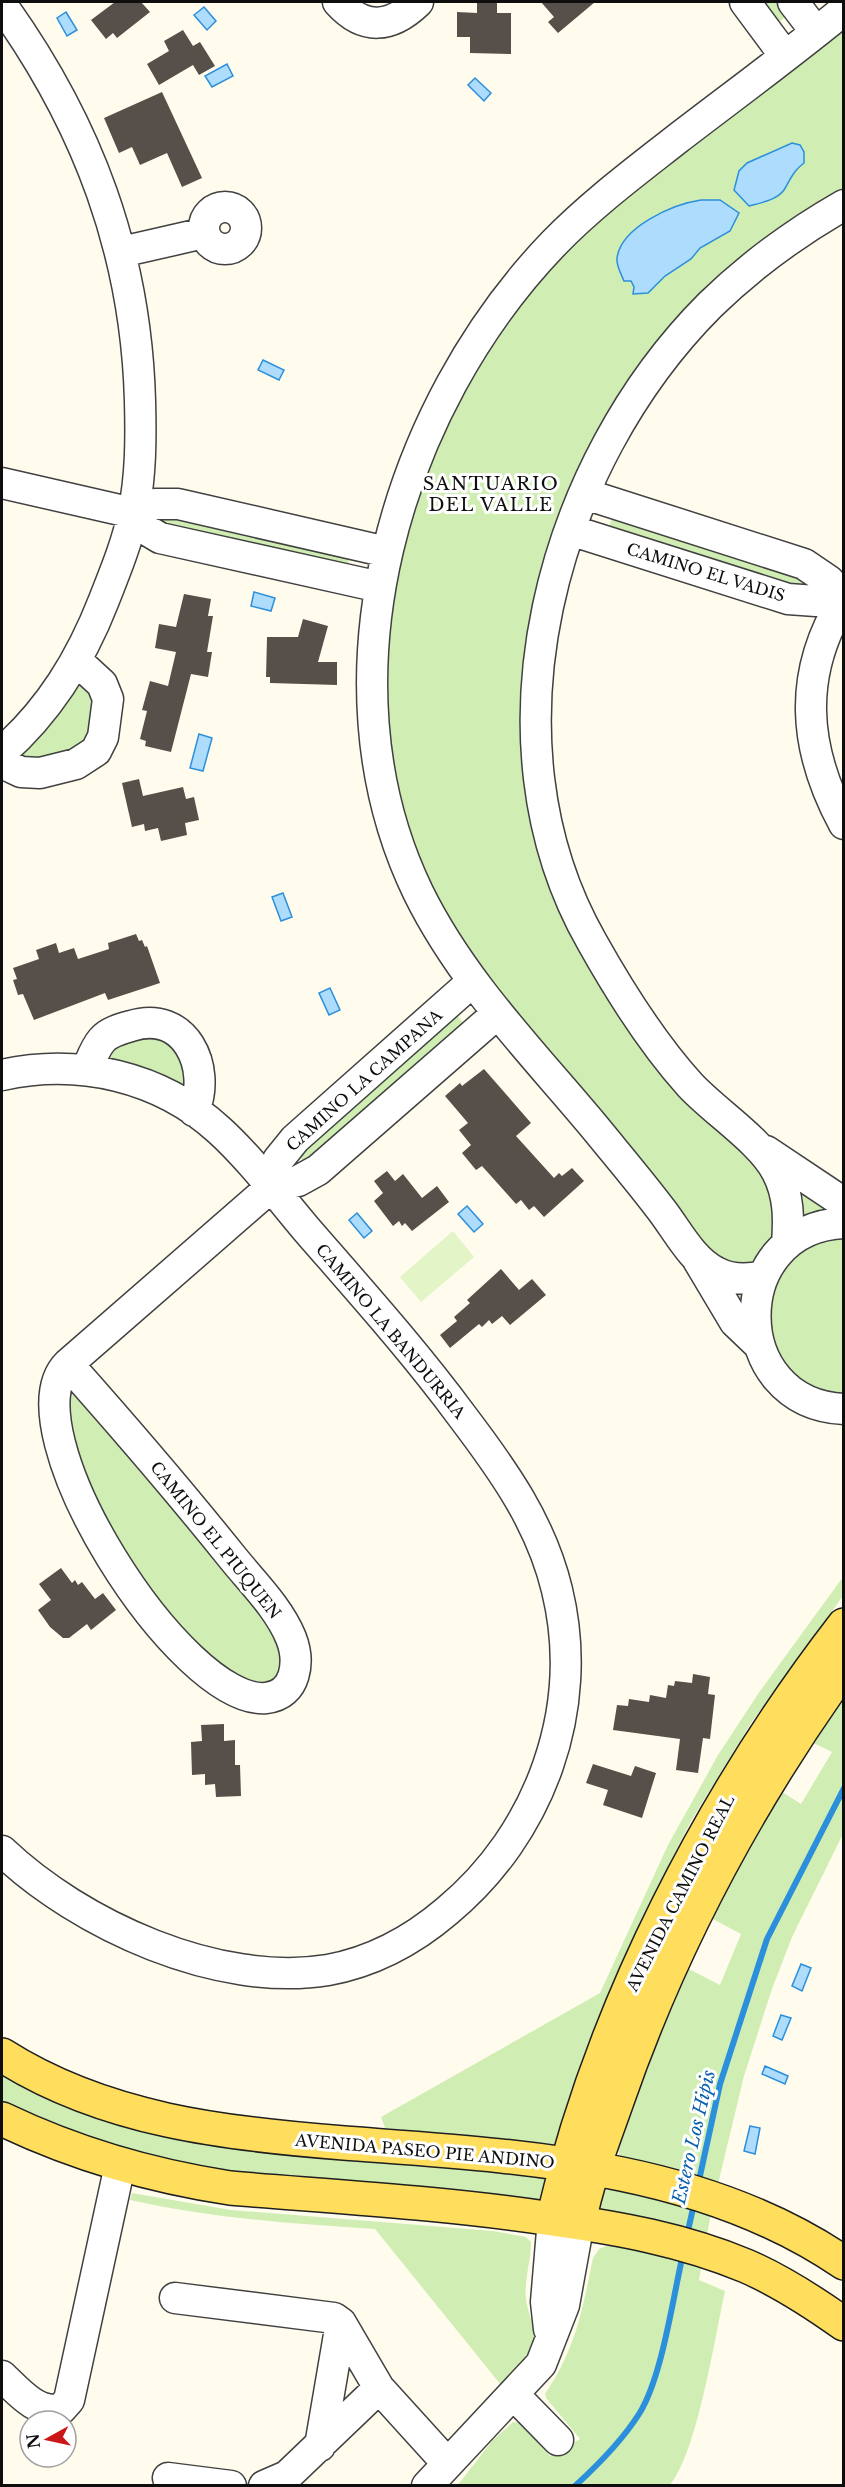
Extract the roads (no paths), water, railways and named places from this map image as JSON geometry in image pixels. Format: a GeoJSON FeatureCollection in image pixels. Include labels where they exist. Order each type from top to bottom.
{"type":"FeatureCollection","features":[{"type":"Feature","properties":{"kind":"main road","name":"AVENIDA CAMINO REAL"},"geometry":{"type":"LineString","coordinates":[[566,2220],[580,2167],[600,2067],[638,1973],[696,1855],[754,1752],[843,1625]]}},
{"type":"Feature","properties":{"kind":"main road","name":"AVENIDA CAMINO REAL"},"geometry":{"type":"LineString","coordinates":[[580,2167],[695,1910],[767,1782],[843,1668]]}},
{"type":"Feature","properties":{"kind":"main road","name":"AVENIDA PASEO PIE ANDINO"},"geometry":{"type":"LineString","coordinates":[[2,2055],[43,2077],[100,2101],[188,2125],[265,2137],[464,2152],[580,2167],[653,2181],[733,2205],[799,2235],[843,2263]]}},
{"type":"Feature","properties":{"kind":"main road"},"geometry":{"type":"LineString","coordinates":[[2,2120],[62,2146],[120,2165],[187,2181],[231,2188],[463,2207],[566,2220],[647,2235],[722,2256],[782,2283],[843,2324]]}},
{"type":"Feature","properties":{"kind":"street"},"geometry":{"type":"LineString","coordinates":[[338,2],[359,19],[376,23],[395,19],[418,2]]}},
{"type":"Feature","properties":{"kind":"street"},"geometry":{"type":"LineString","coordinates":[[745,2],[785,56]]}},
{"type":"Feature","properties":{"kind":"street"},"geometry":{"type":"LineString","coordinates":[[793,2],[816,32]]}},
{"type":"Feature","properties":{"kind":"street"},"geometry":{"type":"LineString","coordinates":[[2,5],[43,67],[82,142],[121,252],[136,340],[139,384],[139,459],[133,513],[115,573],[77,661],[51,700],[2,752]]}},
{"type":"Feature","properties":{"kind":"street"},"geometry":{"type":"LineString","coordinates":[[763,1276],[746,1279],[728,1277],[706,1266],[697,1257],[621,1159],[472,982],[447,945],[419,893],[399,846],[384,797],[375,747],[371,677],[380,587],[387,552],[404,498],[445,398],[474,344],[510,294],[555,243],[607,194],[843,10]]}},
{"type":"Feature","properties":{"kind":"street"},"geometry":{"type":"LineString","coordinates":[[787,1244],[788,1210],[776,1169],[758,1147],[688,1083],[643,1023],[591,942],[552,852],[544,823],[538,775],[538,694],[548,610],[570,530],[603,454],[630,407],[686,331],[748,271],[799,233],[843,205]]}},
{"type":"Feature","properties":{"kind":"street"},"geometry":{"type":"LineString","coordinates":[[121,252],[204,233]]}},
{"type":"Feature","properties":{"kind":"street"},"geometry":{"type":"LineString","coordinates":[[2,483],[133,513],[155,504],[178,504],[387,552]]}},
{"type":"Feature","properties":{"kind":"street"},"geometry":{"type":"LineString","coordinates":[[585,494],[804,564],[829,581],[843,598],[824,635],[813,676],[810,707],[817,761],[843,824]]}},
{"type":"Feature","properties":{"kind":"street"},"geometry":{"type":"LineString","coordinates":[[133,513],[145,529],[160,538],[380,587]]}},
{"type":"Feature","properties":{"kind":"street","name":"CAMINO EL VADIS"},"geometry":{"type":"LineString","coordinates":[[570,530],[788,599],[816,602],[843,598]]}},
{"type":"Feature","properties":{"kind":"street"},"geometry":{"type":"LineString","coordinates":[[2,763],[21,772],[40,773],[83,761],[100,744],[108,708],[106,690],[97,678],[77,661]]}},
{"type":"Feature","properties":{"kind":"street","name":"CAMINO LA CAMPANA"},"geometry":{"type":"LineString","coordinates":[[270,1188],[278,1160],[295,1139],[472,982]]}},
{"type":"Feature","properties":{"kind":"street"},"geometry":{"type":"LineString","coordinates":[[68,1364],[270,1188],[298,1181],[318,1170],[498,1013]]}},
{"type":"Feature","properties":{"kind":"street"},"geometry":{"type":"LineString","coordinates":[[87,1069],[99,1044],[110,1033],[149,1022],[168,1026],[187,1042],[199,1069],[200,1090],[194,1111]]}},
{"type":"Feature","properties":{"kind":"street","name":"CAMINO LA BANDURRIA"},"geometry":{"type":"LineString","coordinates":[[2,1075],[50,1068],[87,1069],[144,1084],[194,1111],[221,1132],[440,1386],[505,1474],[542,1541],[551,1567],[563,1621],[565,1676],[555,1747],[537,1796],[512,1841],[496,1862],[441,1917],[404,1941],[364,1960],[307,1972],[256,1970],[224,1965],[146,1941],[62,1899],[2,1851]]}},
{"type":"Feature","properties":{"kind":"street"},"geometry":{"type":"LineString","coordinates":[[758,1147],[794,1167],[843,1203]]}},
{"type":"Feature","properties":{"kind":"street"},"geometry":{"type":"LineString","coordinates":[[758,1344],[754,1309],[763,1276],[787,1244],[810,1230],[843,1223]]}},
{"type":"Feature","properties":{"kind":"street"},"geometry":{"type":"LineString","coordinates":[[697,1257],[735,1322],[758,1344],[773,1372],[796,1394],[825,1407],[843,1409]]}},
{"type":"Feature","properties":{"kind":"street","name":"CAMINO EL PIUQUEN"},"geometry":{"type":"LineString","coordinates":[[68,1364],[182,1494],[276,1611],[290,1636],[296,1653],[295,1674],[283,1692],[270,1698],[255,1697],[235,1690],[205,1672],[168,1635],[107,1550],[78,1497],[61,1452],[54,1390],[59,1375],[68,1364]]}},
{"type":"Feature","properties":{"kind":"street"},"geometry":{"type":"LineString","coordinates":[[2,2376],[27,2399],[49,2411],[61,2409],[69,2400],[120,2165]]}},
{"type":"Feature","properties":{"kind":"street"},"geometry":{"type":"LineString","coordinates":[[427,2486],[541,2364],[552,2341],[546,2302],[566,2220]]}},
{"type":"Feature","properties":{"kind":"street"},"geometry":{"type":"LineString","coordinates":[[175,2298],[326,2316],[341,2323],[379,2388],[447,2463]]}},
{"type":"Feature","properties":{"kind":"street"},"geometry":{"type":"LineString","coordinates":[[320,2446],[341,2323]]}},
{"type":"Feature","properties":{"kind":"street"},"geometry":{"type":"LineString","coordinates":[[264,2486],[287,2476],[379,2388]]}},
{"type":"Feature","properties":{"kind":"street"},"geometry":{"type":"LineString","coordinates":[[514,2395],[558,2440]]}},
{"type":"Feature","properties":{"kind":"street"},"geometry":{"type":"LineString","coordinates":[[168,2478],[231,2486]]}},
{"type":"Feature","properties":{"kind":"water"},"geometry":{"type":"Polygon","coordinates":[[[204,7],[216,21],[207,30],[194,15],[204,7]]]}},
{"type":"Feature","properties":{"kind":"water"},"geometry":{"type":"Polygon","coordinates":[[[66,12],[77,30],[67,36],[57,18],[66,12]]]}},
{"type":"Feature","properties":{"kind":"water"},"geometry":{"type":"Polygon","coordinates":[[[227,64],[233,76],[212,87],[205,76],[227,64]]]}},
{"type":"Feature","properties":{"kind":"water"},"geometry":{"type":"Polygon","coordinates":[[[475,78],[491,93],[484,101],[468,85],[475,78]]]}},
{"type":"Feature","properties":{"kind":"water"},"geometry":{"type":"Polygon","coordinates":[[[792,143],[800,145],[804,152],[804,163],[781,193],[768,201],[749,206],[734,190],[739,171],[747,163],[792,143]]]}},
{"type":"Feature","properties":{"kind":"water"},"geometry":{"type":"Polygon","coordinates":[[[701,200],[720,200],[739,213],[730,231],[700,248],[691,259],[665,276],[648,293],[633,294],[634,287],[631,281],[624,281],[617,261],[621,247],[628,236],[663,212],[701,200]]]}},
{"type":"Feature","properties":{"kind":"water"},"geometry":{"type":"Polygon","coordinates":[[[263,360],[284,370],[279,380],[258,370],[263,360]]]}},
{"type":"Feature","properties":{"kind":"water"},"geometry":{"type":"Polygon","coordinates":[[[254,592],[275,598],[271,611],[251,606],[254,592]]]}},
{"type":"Feature","properties":{"kind":"water"},"geometry":{"type":"Polygon","coordinates":[[[199,734],[212,738],[203,771],[190,768],[199,734]]]}},
{"type":"Feature","properties":{"kind":"water"},"geometry":{"type":"Polygon","coordinates":[[[283,893],[292,917],[281,921],[272,897],[283,893]]]}},
{"type":"Feature","properties":{"kind":"water"},"geometry":{"type":"Polygon","coordinates":[[[330,988],[340,1010],[329,1015],[319,993],[330,988]]]}},
{"type":"Feature","properties":{"kind":"water"},"geometry":{"type":"Polygon","coordinates":[[[467,1206],[483,1224],[474,1232],[458,1214],[467,1206]]]}},
{"type":"Feature","properties":{"kind":"water"},"geometry":{"type":"Polygon","coordinates":[[[357,1213],[372,1231],[364,1238],[349,1220],[357,1213]]]}},
{"type":"Feature","properties":{"kind":"water"},"geometry":{"type":"Polygon","coordinates":[[[801,1964],[811,1968],[802,1991],[792,1986],[801,1964]]]}},
{"type":"Feature","properties":{"kind":"water"},"geometry":{"type":"Polygon","coordinates":[[[781,2015],[791,2018],[782,2040],[773,2036],[781,2015]]]}},
{"type":"Feature","properties":{"kind":"water"},"geometry":{"type":"Polygon","coordinates":[[[765,2066],[788,2076],[785,2084],[762,2074],[765,2066]]]}},
{"type":"Feature","properties":{"kind":"water"},"geometry":{"type":"Polygon","coordinates":[[[750,2126],[760,2128],[755,2154],[744,2151],[750,2126]]]}},
{"type":"Feature","properties":{"kind":"waterway","name":"Estero Los Hipis"},"geometry":{"type":"LineString","coordinates":[[698,2185],[720,2084],[767,1939],[844,1788]]}},
{"type":"Feature","properties":{"kind":"waterway","name":"Estero Los Hipis"},"geometry":{"type":"LineString","coordinates":[[687,2235],[694,2204]]}},
{"type":"Feature","properties":{"kind":"waterway","name":"Estero Los Hipis"},"geometry":{"type":"LineString","coordinates":[[575,2486],[618,2443],[647,2399],[660,2359],[683,2254]]}},
{"type":"Feature","properties":{"kind":"district","name":"SANTUARIO DEL VALLE"},"geometry":{"type":"Point","coordinates":[491,494]}}]}
